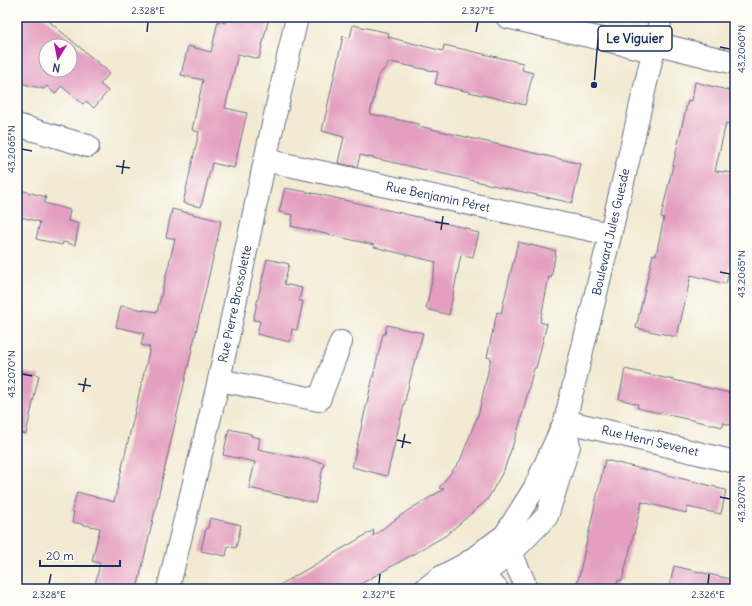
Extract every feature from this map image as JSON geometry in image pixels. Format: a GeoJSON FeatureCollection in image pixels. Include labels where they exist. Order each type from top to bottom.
{"type":"FeatureCollection","features":[{"type":"Feature","properties":{"kind":"street","name":"Rue Pierre Brossolette"},"geometry":{"type":"LineString","coordinates":[[168,589],[219,380],[265,160],[297,17]]}},
{"type":"Feature","properties":{"kind":"street"},"geometry":{"type":"LineString","coordinates":[[507,17],[735,63]]}},
{"type":"Feature","properties":{"kind":"street","name":"Boulevard Jules Guesde"},"geometry":{"type":"LineString","coordinates":[[425,589],[441,577],[466,564],[505,535],[534,489],[565,421],[660,17]]}},
{"type":"Feature","properties":{"kind":"street"},"geometry":{"type":"LineString","coordinates":[[17,125],[88,146]]}},
{"type":"Feature","properties":{"kind":"street","name":"Rue Benjamin Péret"},"geometry":{"type":"LineString","coordinates":[[265,160],[610,234]]}},
{"type":"Feature","properties":{"kind":"street"},"geometry":{"type":"LineString","coordinates":[[219,380],[319,400],[341,342]]}},
{"type":"Feature","properties":{"kind":"street","name":"Boulevard Jules Guesde"},"geometry":{"type":"LineString","coordinates":[[458,589],[472,583],[489,583],[511,553],[548,516],[569,446],[565,421]]}},
{"type":"Feature","properties":{"kind":"street","name":"Rue Henri Sevenet"},"geometry":{"type":"LineString","coordinates":[[565,421],[735,462]]}},
{"type":"Feature","properties":{"kind":"street"},"geometry":{"type":"LineString","coordinates":[[489,583],[487,548],[511,553],[524,582],[525,589]]}},
{"type":"Feature","properties":{"kind":"building"},"geometry":{"type":"Polygon","coordinates":[[[17,17],[44,17],[69,38],[38,38],[38,78],[78,78],[78,46],[110,73],[100,84],[108,91],[94,108],[86,101],[83,104],[61,86],[55,94],[47,86],[44,89],[17,82],[17,17]]]}},
{"type":"Feature","properties":{"kind":"building"},"geometry":{"type":"Polygon","coordinates":[[[226,17],[269,17],[259,59],[238,54],[225,108],[247,113],[234,168],[212,163],[201,207],[183,203],[199,132],[192,130],[203,80],[181,75],[188,46],[211,52],[218,21],[225,23],[226,17]]]}},
{"type":"Feature","properties":{"kind":"building"},"geometry":{"type":"Polygon","coordinates":[[[353,25],[389,33],[388,37],[443,51],[444,45],[523,63],[522,70],[533,73],[525,105],[435,84],[438,72],[390,62],[379,75],[370,114],[419,124],[419,126],[581,164],[572,203],[360,155],[357,167],[338,163],[344,137],[322,131],[343,36],[350,38],[353,25]]]}},
{"type":"Feature","properties":{"kind":"building"},"geometry":{"type":"Polygon","coordinates":[[[695,82],[735,92],[735,107],[731,124],[726,123],[715,171],[735,173],[735,267],[730,266],[726,284],[691,275],[677,337],[636,328],[653,254],[656,255],[664,218],[661,217],[688,100],[692,101],[695,82]]]}},
{"type":"Feature","properties":{"kind":"building"},"geometry":{"type":"Polygon","coordinates":[[[285,188],[318,194],[470,229],[470,231],[479,233],[473,257],[461,255],[449,315],[426,309],[436,262],[374,247],[374,245],[291,226],[293,215],[279,212],[285,188]]]}},
{"type":"Feature","properties":{"kind":"building"},"geometry":{"type":"Polygon","coordinates":[[[17,189],[46,197],[44,203],[70,210],[68,221],[79,224],[75,245],[63,242],[62,245],[36,239],[40,222],[17,216],[17,189]]]}},
{"type":"Feature","properties":{"kind":"building"},"geometry":{"type":"Polygon","coordinates":[[[172,209],[221,221],[218,236],[137,589],[94,589],[100,563],[92,561],[100,528],[72,522],[74,512],[72,511],[77,492],[114,502],[150,347],[141,345],[144,333],[116,327],[121,306],[157,312],[175,239],[166,237],[172,209]]]}},
{"type":"Feature","properties":{"kind":"building"},"geometry":{"type":"Polygon","coordinates":[[[518,242],[556,251],[540,322],[547,324],[536,368],[534,368],[519,427],[504,470],[487,500],[445,536],[352,589],[273,589],[374,530],[373,536],[407,511],[444,489],[439,488],[460,461],[479,412],[491,358],[487,357],[497,312],[501,313],[518,242]]]}},
{"type":"Feature","properties":{"kind":"building"},"geometry":{"type":"Polygon","coordinates":[[[267,259],[289,264],[284,284],[302,288],[299,301],[303,301],[297,330],[292,329],[290,342],[257,334],[260,321],[253,320],[267,259]]]}},
{"type":"Feature","properties":{"kind":"building"},"geometry":{"type":"Polygon","coordinates":[[[387,325],[423,333],[415,359],[387,476],[352,467],[383,334],[385,334],[387,325]]]}},
{"type":"Feature","properties":{"kind":"building"},"geometry":{"type":"Polygon","coordinates":[[[625,369],[735,394],[735,426],[723,423],[723,427],[637,408],[638,404],[619,399],[625,369]]]}},
{"type":"Feature","properties":{"kind":"building"},"geometry":{"type":"Polygon","coordinates":[[[17,371],[39,375],[26,434],[17,433],[17,371]]]}},
{"type":"Feature","properties":{"kind":"building"},"geometry":{"type":"Polygon","coordinates":[[[229,429],[251,434],[251,436],[260,438],[258,449],[324,463],[315,503],[249,488],[255,462],[223,455],[229,429]]]}},
{"type":"Feature","properties":{"kind":"building"},"geometry":{"type":"Polygon","coordinates":[[[605,460],[726,490],[721,514],[687,507],[686,513],[642,502],[622,581],[618,580],[616,589],[594,589],[577,585],[605,460]]]}},
{"type":"Feature","properties":{"kind":"building"},"geometry":{"type":"Polygon","coordinates":[[[210,518],[241,525],[236,548],[228,546],[226,556],[201,551],[206,528],[208,528],[210,518]]]}},
{"type":"Feature","properties":{"kind":"building"},"geometry":{"type":"Polygon","coordinates":[[[674,566],[734,580],[733,589],[669,589],[674,566]]]}},
{"type":"Feature","properties":{"kind":"place","name":"Le Viguier"},"geometry":{"type":"Point","coordinates":[594,85]}}]}
